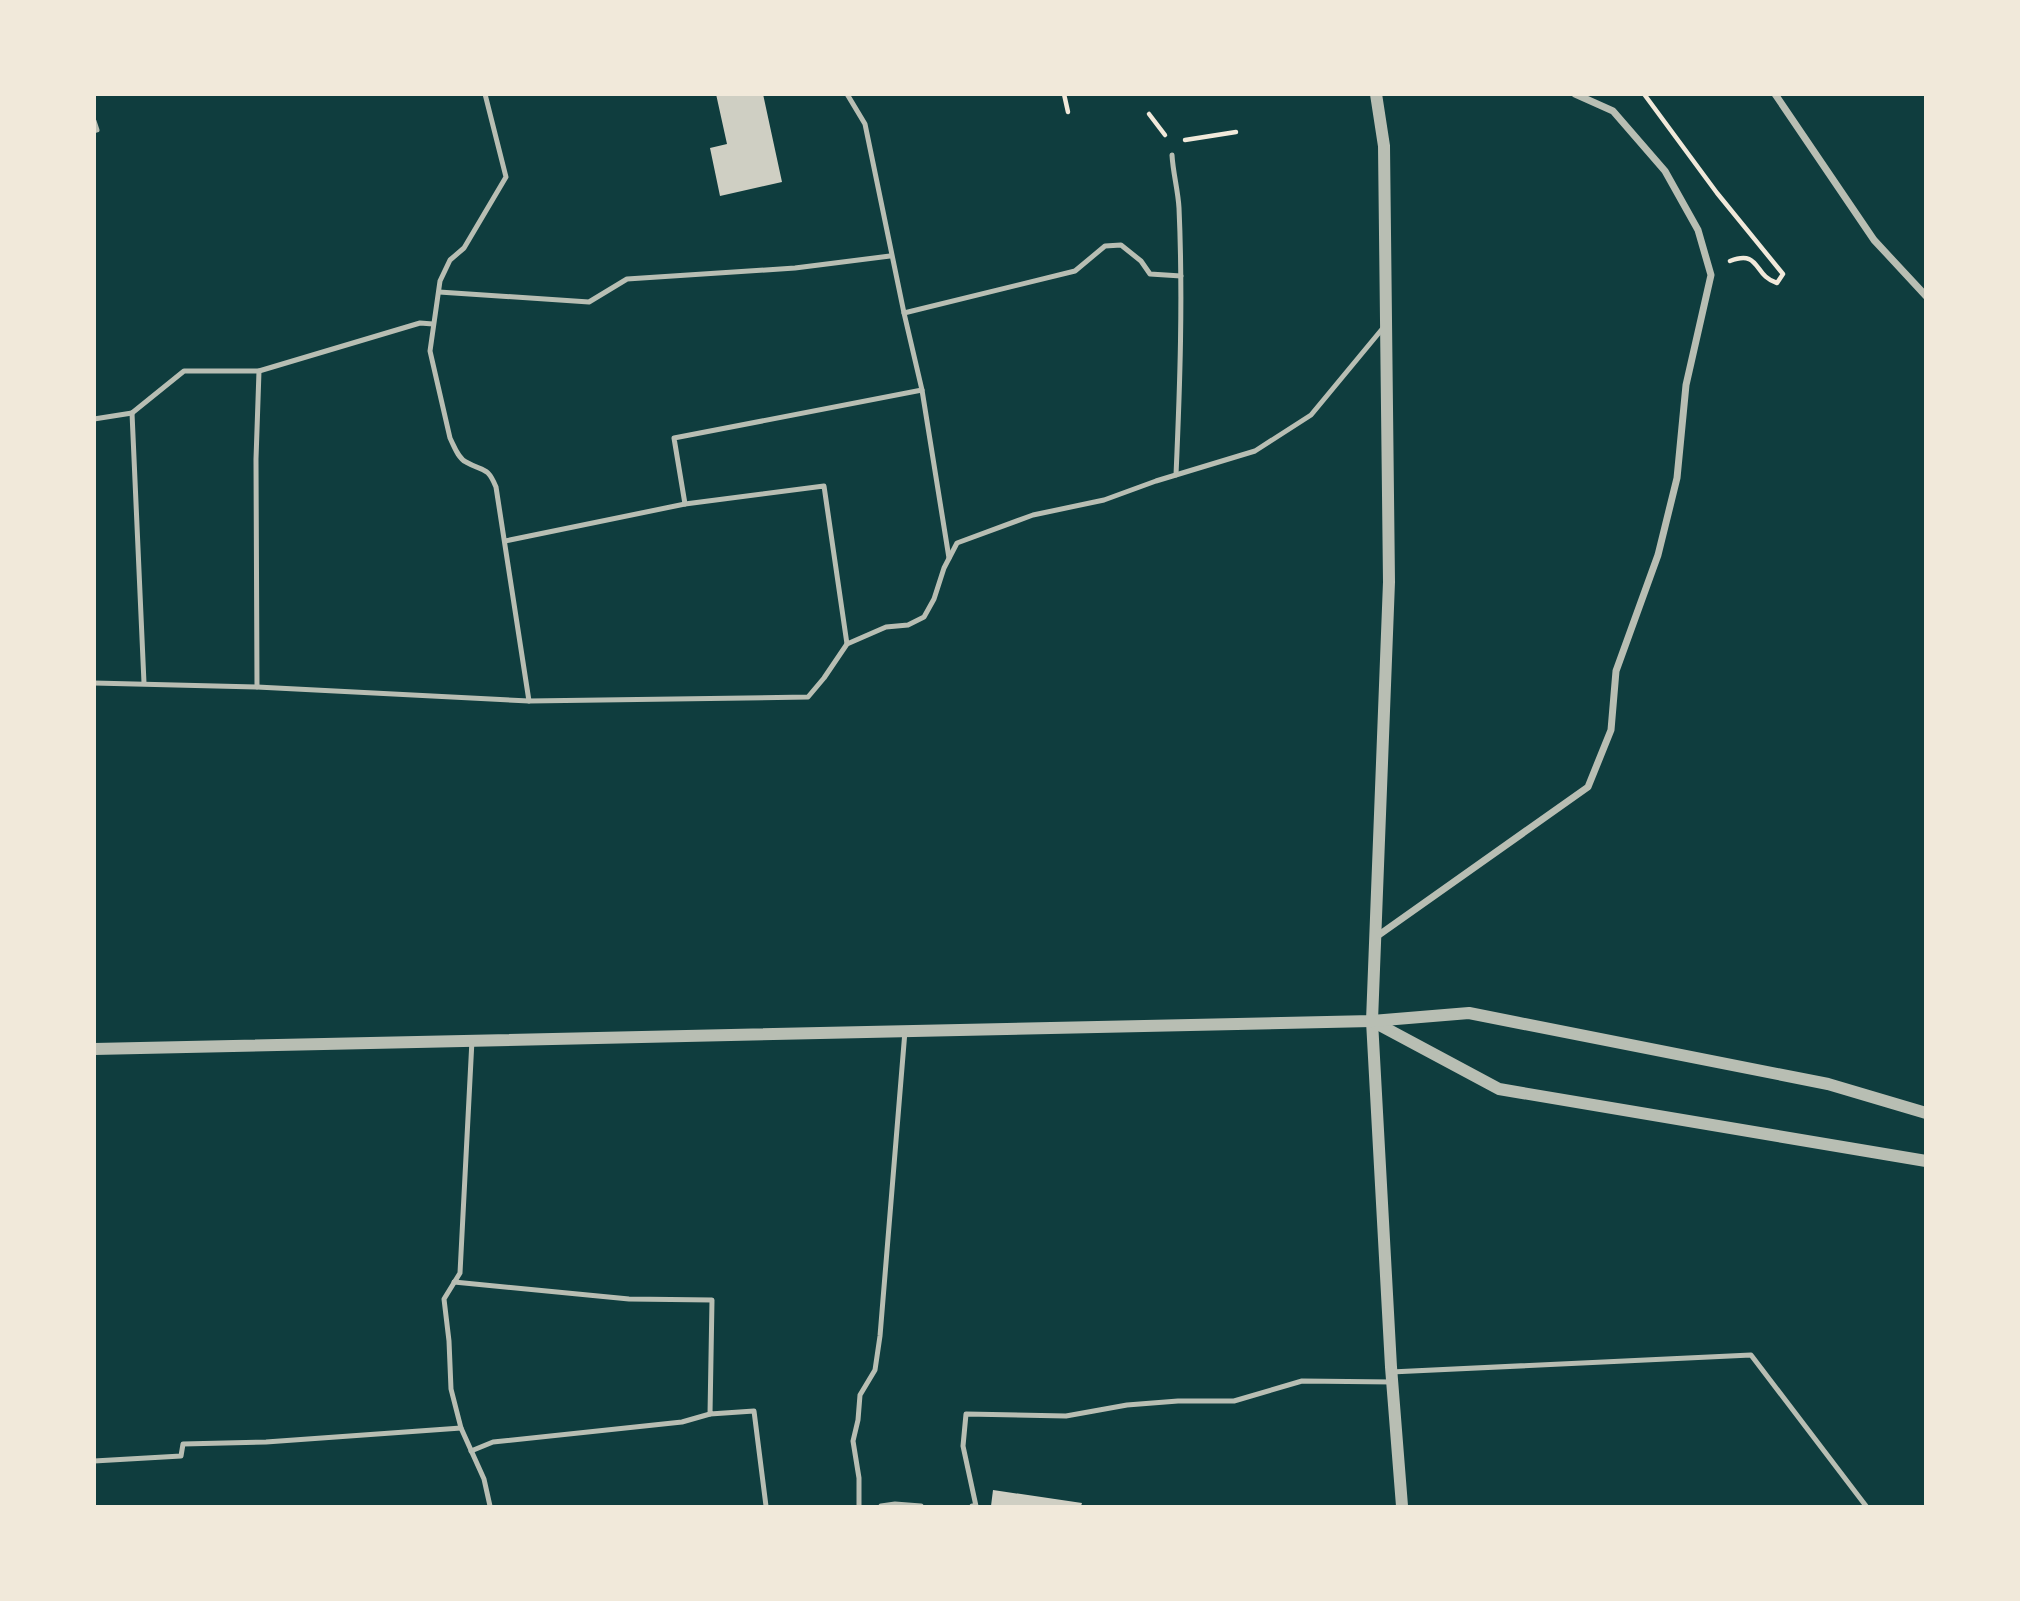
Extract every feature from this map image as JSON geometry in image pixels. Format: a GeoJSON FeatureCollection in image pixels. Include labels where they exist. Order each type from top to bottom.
{"type":"FeatureCollection","features":[{"type":"Feature","properties":{"kind":"street"},"geometry":{"type":"LineString","coordinates":[[1376,94],[1384,146],[1389,582],[1372,1021],[1402,1507]]}},
{"type":"Feature","properties":{"kind":"street"},"geometry":{"type":"LineString","coordinates":[[1375,937],[1588,788],[1611,730],[1616,671],[1658,555],[1677,478],[1686,385],[1712,275],[1698,230],[1665,171],[1613,111],[1575,94]]}},
{"type":"Feature","properties":{"kind":"street"},"geometry":{"type":"LineString","coordinates":[[1774,94],[1874,240],[1926,296]]}},
{"type":"Feature","properties":{"kind":"street"},"geometry":{"type":"LineString","coordinates":[[94,1049],[1372,1021],[1469,1013],[1828,1084],[1926,1113]]}},
{"type":"Feature","properties":{"kind":"street"},"geometry":{"type":"LineString","coordinates":[[1372,1021],[1499,1089],[1926,1161]]}},
{"type":"Feature","properties":{"kind":"lane"},"geometry":{"type":"LineString","coordinates":[[485,94],[506,177],[464,248],[450,260],[440,281],[430,351],[455,450],[465,462],[491,474],[496,487],[529,701]]}},
{"type":"Feature","properties":{"kind":"lane"},"geometry":{"type":"LineString","coordinates":[[847,94],[865,124],[891,256],[922,390],[949,558]]}},
{"type":"Feature","properties":{"kind":"lane"},"geometry":{"type":"LineString","coordinates":[[94,121],[97,131],[94,131]]}},
{"type":"Feature","properties":{"kind":"lane"},"geometry":{"type":"LineString","coordinates":[[1172,155],[1179,203],[1182,356],[1176,475]]}},
{"type":"Feature","properties":{"kind":"lane"},"geometry":{"type":"LineString","coordinates":[[904,313],[1075,271],[1105,246],[1121,245],[1141,261],[1150,274],[1181,276]]}},
{"type":"Feature","properties":{"kind":"lane"},"geometry":{"type":"LineString","coordinates":[[439,292],[589,302],[627,279],[795,268],[891,256]]}},
{"type":"Feature","properties":{"kind":"lane"},"geometry":{"type":"LineString","coordinates":[[94,419],[132,413],[184,371],[259,371],[420,323],[433,324]]}},
{"type":"Feature","properties":{"kind":"lane"},"geometry":{"type":"LineString","coordinates":[[94,683],[257,687],[529,701],[808,697],[847,644],[886,627],[908,625],[924,617],[934,600],[944,568],[957,543],[1033,515],[1104,500],[1255,451],[1311,415],[1386,324]]}},
{"type":"Feature","properties":{"kind":"lane"},"geometry":{"type":"LineString","coordinates":[[257,687],[256,459],[259,371]]}},
{"type":"Feature","properties":{"kind":"lane"},"geometry":{"type":"LineString","coordinates":[[685,504],[674,438],[922,390]]}},
{"type":"Feature","properties":{"kind":"lane"},"geometry":{"type":"LineString","coordinates":[[132,413],[144,683]]}},
{"type":"Feature","properties":{"kind":"lane"},"geometry":{"type":"LineString","coordinates":[[505,541],[685,504],[824,486],[847,644]]}},
{"type":"Feature","properties":{"kind":"lane"},"geometry":{"type":"LineString","coordinates":[[859,1507],[859,1478],[853,1441],[860,1395],[875,1370],[880,1336],[905,1031]]}},
{"type":"Feature","properties":{"kind":"lane"},"geometry":{"type":"LineString","coordinates":[[472,1040],[460,1273],[444,1299],[451,1389],[461,1428],[484,1479],[490,1507]]}},
{"type":"Feature","properties":{"kind":"lane"},"geometry":{"type":"LineString","coordinates":[[454,1282],[615,1298],[712,1300],[710,1414]]}},
{"type":"Feature","properties":{"kind":"lane"},"geometry":{"type":"LineString","coordinates":[[972,1507],[976,1506],[963,1446],[966,1414],[1066,1416],[1127,1405],[1234,1401],[1302,1381],[1751,1356],[1866,1507]]}},
{"type":"Feature","properties":{"kind":"lane"},"geometry":{"type":"LineString","coordinates":[[471,1451],[493,1442],[682,1422],[710,1414],[754,1410],[766,1507]]}},
{"type":"Feature","properties":{"kind":"lane"},"geometry":{"type":"LineString","coordinates":[[94,1461],[181,1456],[183,1444],[266,1442],[461,1428]]}},
{"type":"Feature","properties":{"kind":"lane"},"geometry":{"type":"LineString","coordinates":[[881,1507],[895,1504],[921,1507]]}},
{"type":"Feature","properties":{"kind":"path"},"geometry":{"type":"LineString","coordinates":[[1064,94],[1068,112]]}},
{"type":"Feature","properties":{"kind":"path"},"geometry":{"type":"LineString","coordinates":[[1644,94],[1717,193],[1783,274],[1777,283],[1768,280],[1752,260],[1742,256],[1724,264],[1712,275]]}},
{"type":"Feature","properties":{"kind":"path"},"geometry":{"type":"LineString","coordinates":[[1149,114],[1169,141]]}},
{"type":"Feature","properties":{"kind":"path"},"geometry":{"type":"LineString","coordinates":[[1182,141],[1236,132]]}},
{"type":"Feature","properties":{"kind":"building"},"geometry":{"type":"Polygon","coordinates":[[[716,94],[763,94],[782,182],[720,196],[710,148],[727,144],[716,94]]]}},
{"type":"Feature","properties":{"kind":"building"},"geometry":{"type":"Polygon","coordinates":[[[993,1490],[1082,1503],[1081,1506],[991,1506],[993,1490]]]}}]}
